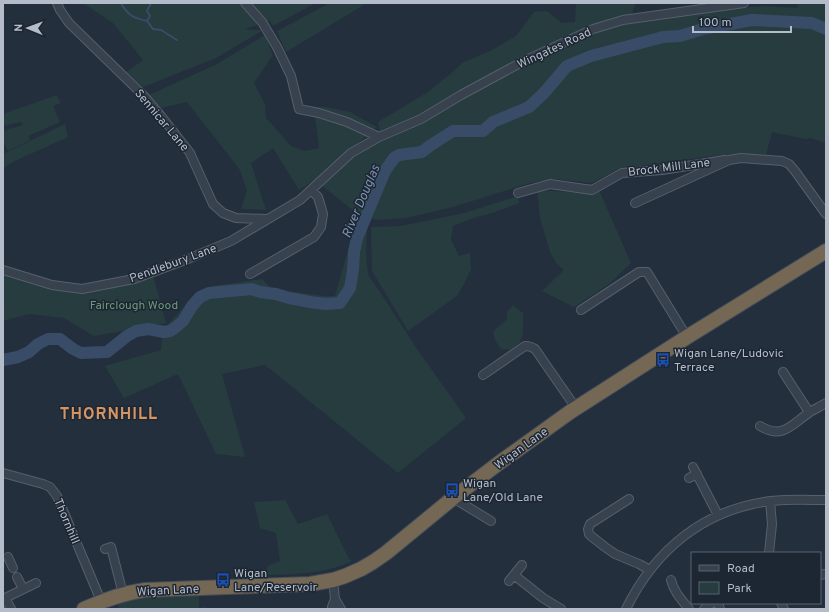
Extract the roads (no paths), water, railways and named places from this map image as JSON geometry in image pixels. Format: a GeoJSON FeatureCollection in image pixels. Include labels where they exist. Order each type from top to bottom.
{"type":"FeatureCollection","features":[{"type":"Feature","properties":{"kind":"highway","name":"Wigan Lane"},"geometry":{"type":"LineString","coordinates":[[84,609],[101,601],[128,592],[144,590],[310,584],[333,580],[361,569],[386,553],[453,498],[576,408],[687,336],[825,254]]}},
{"type":"Feature","properties":{"kind":"street","name":"Sennicar Lane"},"geometry":{"type":"LineString","coordinates":[[57,3],[69,23],[144,96],[190,153],[213,204],[223,213],[236,218],[267,219]]}},
{"type":"Feature","properties":{"kind":"street"},"geometry":{"type":"LineString","coordinates":[[244,3],[262,22],[277,47],[291,76],[299,109],[319,113],[347,122],[379,137]]}},
{"type":"Feature","properties":{"kind":"street","name":"Wingates Road"},"geometry":{"type":"LineString","coordinates":[[267,219],[300,200],[351,153],[379,137],[421,119],[461,95],[524,61],[593,29],[624,20],[744,3]]}},
{"type":"Feature","properties":{"kind":"street","name":"Brock Mill Lane"},"geometry":{"type":"LineString","coordinates":[[518,193],[550,184],[592,190],[622,173],[662,170],[723,160],[748,159],[782,161],[789,164],[795,171],[826,214]]}},
{"type":"Feature","properties":{"kind":"street","name":"Brock Mill Lane"},"geometry":{"type":"LineString","coordinates":[[635,203],[729,160]]}},
{"type":"Feature","properties":{"kind":"street"},"geometry":{"type":"LineString","coordinates":[[250,274],[314,237],[321,227],[323,214],[318,197],[312,190]]}},
{"type":"Feature","properties":{"kind":"street","name":"Pendlebury Lane"},"geometry":{"type":"LineString","coordinates":[[3,270],[52,285],[82,289],[89,288],[134,279],[181,261],[231,241],[267,219]]}},
{"type":"Feature","properties":{"kind":"street"},"geometry":{"type":"LineString","coordinates":[[581,310],[639,272],[647,272],[687,336]]}},
{"type":"Feature","properties":{"kind":"street"},"geometry":{"type":"LineString","coordinates":[[483,375],[525,346],[532,347],[535,349],[576,408]]}},
{"type":"Feature","properties":{"kind":"street"},"geometry":{"type":"LineString","coordinates":[[783,372],[809,412]]}},
{"type":"Feature","properties":{"kind":"street"},"geometry":{"type":"LineString","coordinates":[[760,426],[773,432],[785,430],[809,412],[826,403]]}},
{"type":"Feature","properties":{"kind":"street","name":"Thornhill"},"geometry":{"type":"LineString","coordinates":[[3,473],[43,484],[50,487],[54,491],[101,601]]}},
{"type":"Feature","properties":{"kind":"street"},"geometry":{"type":"LineString","coordinates":[[693,473],[718,515]]}},
{"type":"Feature","properties":{"kind":"street"},"geometry":{"type":"LineString","coordinates":[[453,498],[491,521]]}},
{"type":"Feature","properties":{"kind":"street"},"geometry":{"type":"LineString","coordinates":[[629,499],[590,524],[589,532],[591,536],[615,554],[650,570]]}},
{"type":"Feature","properties":{"kind":"street"},"geometry":{"type":"LineString","coordinates":[[626,609],[636,590],[663,554],[677,542],[718,515],[740,507],[770,501],[796,499],[826,500]]}},
{"type":"Feature","properties":{"kind":"street"},"geometry":{"type":"LineString","coordinates":[[769,552],[772,524],[770,501]]}},
{"type":"Feature","properties":{"kind":"street"},"geometry":{"type":"LineString","coordinates":[[105,549],[110,547],[122,594]]}},
{"type":"Feature","properties":{"kind":"street"},"geometry":{"type":"LineString","coordinates":[[8,557],[13,568]]}},
{"type":"Feature","properties":{"kind":"street"},"geometry":{"type":"LineString","coordinates":[[522,565],[512,578],[551,607],[561,609]]}},
{"type":"Feature","properties":{"kind":"street"},"geometry":{"type":"LineString","coordinates":[[17,577],[22,590]]}},
{"type":"Feature","properties":{"kind":"street"},"geometry":{"type":"LineString","coordinates":[[333,580],[335,599],[341,609]]}},
{"type":"Feature","properties":{"kind":"street"},"geometry":{"type":"LineString","coordinates":[[671,580],[676,593],[689,609]]}},
{"type":"Feature","properties":{"kind":"street"},"geometry":{"type":"LineString","coordinates":[[11,609],[4,599],[36,582]]}},
{"type":"Feature","properties":{"kind":"street"},"geometry":{"type":"LineString","coordinates":[[332,609],[335,599]]}},
{"type":"Feature","properties":{"kind":"waterway"},"geometry":{"type":"LineString","coordinates":[[121,3],[126,11],[132,16],[147,21],[150,16],[147,11],[151,3]]}},
{"type":"Feature","properties":{"kind":"waterway","name":"River Douglas"},"geometry":{"type":"LineString","coordinates":[[3,360],[18,357],[29,352],[38,344],[48,339],[60,339],[81,353],[107,352],[127,336],[136,331],[148,329],[164,332],[170,331],[183,321],[192,306],[200,297],[209,293],[252,289],[310,302],[325,304],[340,303],[350,288],[357,238],[385,171],[394,158],[399,155],[422,152],[453,131],[483,131],[493,122],[529,107],[544,93],[567,66],[591,56],[663,37],[680,36],[703,29],[752,20],[812,23],[826,29]]}},
{"type":"Feature","properties":{"kind":"waterway"},"geometry":{"type":"LineString","coordinates":[[147,21],[153,29],[161,30],[177,40]]}},
{"type":"Feature","properties":{"kind":"place","name":"Wigan Lane/Ludovic Terrace"},"geometry":{"type":"Point","coordinates":[663,360]}},
{"type":"Feature","properties":{"kind":"place","name":"Wigan Lane/Old Lane"},"geometry":{"type":"Point","coordinates":[452,490]}},
{"type":"Feature","properties":{"kind":"place","name":"Wigan Lane/Reservoir"},"geometry":{"type":"Point","coordinates":[223,580]}},
{"type":"Feature","properties":{"kind":"district","name":"THORNHILL"},"geometry":{"type":"Point","coordinates":[109,413]}},
{"type":"Feature","properties":{"kind":"park label","name":"Fairclough Wood"},"geometry":{"type":"Point","coordinates":[134,305]}}]}
